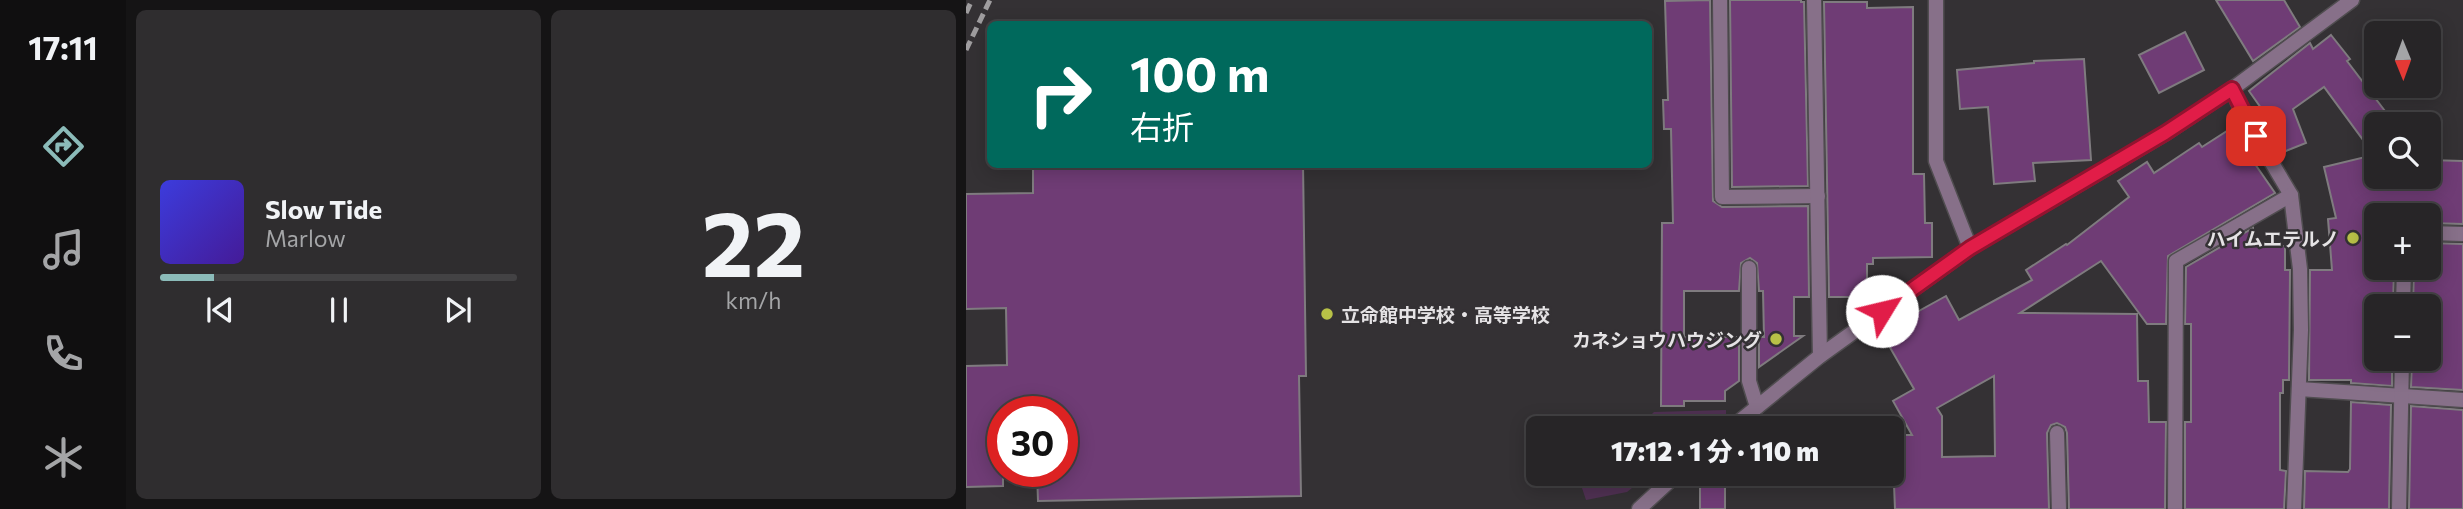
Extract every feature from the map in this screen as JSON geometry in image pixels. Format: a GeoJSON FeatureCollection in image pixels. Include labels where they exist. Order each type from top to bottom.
{"type":"FeatureCollection","features":[{"type":"Feature","properties":{"kind":"street"},"geometry":{"type":"LineString","coordinates":[[1720,0],[1722,197],[1818,196]]}},
{"type":"Feature","properties":{"kind":"street"},"geometry":{"type":"LineString","coordinates":[[1814,0],[1819,356]]}},
{"type":"Feature","properties":{"kind":"street"},"geometry":{"type":"LineString","coordinates":[[1936,0],[1936,161],[1970,248]]}},
{"type":"Feature","properties":{"kind":"street"},"geometry":{"type":"LineString","coordinates":[[1746,416],[1819,356],[1970,248],[2165,133],[2232,89],[2352,0]]}},
{"type":"Feature","properties":{"kind":"street"},"geometry":{"type":"LineString","coordinates":[[2232,89],[2244,116],[2291,195],[2300,269],[2294,509]]}},
{"type":"Feature","properties":{"kind":"street"},"geometry":{"type":"LineString","coordinates":[[2175,509],[2176,261],[2291,195]]}},
{"type":"Feature","properties":{"kind":"street"},"geometry":{"type":"LineString","coordinates":[[2441,233],[2463,234]]}},
{"type":"Feature","properties":{"kind":"street"},"geometry":{"type":"LineString","coordinates":[[1749,268],[1749,381],[1757,407]]}},
{"type":"Feature","properties":{"kind":"street"},"geometry":{"type":"LineString","coordinates":[[2399,509],[2402,371]]}},
{"type":"Feature","properties":{"kind":"street"},"geometry":{"type":"LineString","coordinates":[[2299,389],[2463,400]]}},
{"type":"Feature","properties":{"kind":"street"},"geometry":{"type":"LineString","coordinates":[[2057,433],[2059,509]]}},
{"type":"Feature","properties":{"kind":"street"},"geometry":{"type":"LineString","coordinates":[[1639,509],[1663,486]]}},
{"type":"Feature","properties":{"kind":"shaded area"},"geometry":{"type":"Polygon","coordinates":[[[1726,410],[1726,414],[1650,416],[1654,412],[1726,410]]]}},
{"type":"Feature","properties":{"kind":"shaded area"},"geometry":{"type":"Polygon","coordinates":[[[1581,486],[1634,486],[1627,492],[1586,500],[1581,486]]]}},
{"type":"Feature","properties":{"kind":"building"},"geometry":{"type":"Polygon","coordinates":[[[1710,0],[1713,201],[1722,207],[1808,206],[1809,297],[1794,297],[1794,336],[1803,336],[1759,367],[1759,337],[1764,337],[1763,291],[1759,291],[1757,263],[1750,258],[1741,263],[1739,291],[1684,291],[1684,337],[1739,337],[1739,381],[1725,391],[1725,401],[1684,401],[1684,406],[1661,406],[1662,223],[1673,223],[1671,129],[1664,129],[1663,100],[1668,100],[1665,1],[1710,0]]]}},
{"type":"Feature","properties":{"kind":"building"},"geometry":{"type":"Polygon","coordinates":[[[1730,0],[1804,2],[1808,186],[1732,187],[1730,0]]]}},
{"type":"Feature","properties":{"kind":"building"},"geometry":{"type":"Polygon","coordinates":[[[2216,0],[2284,0],[2300,27],[2253,61],[2216,0]]]}},
{"type":"Feature","properties":{"kind":"building"},"geometry":{"type":"Polygon","coordinates":[[[1824,2],[1867,2],[1867,8],[1913,7],[1913,174],[1924,174],[1925,223],[1932,223],[1932,257],[1873,258],[1873,264],[1867,264],[1867,297],[1829,297],[1824,2]]]}},
{"type":"Feature","properties":{"kind":"building"},"geometry":{"type":"Polygon","coordinates":[[[2185,32],[2204,70],[2159,93],[2139,55],[2185,32]]]}},
{"type":"Feature","properties":{"kind":"building"},"geometry":{"type":"Polygon","coordinates":[[[2331,35],[2350,59],[2347,61],[2364,83],[2364,98],[2375,98],[2386,112],[2364,112],[2364,141],[2324,87],[2293,109],[2306,143],[2278,154],[2254,113],[2261,108],[2249,91],[2310,43],[2313,49],[2331,35]]]}},
{"type":"Feature","properties":{"kind":"building"},"geometry":{"type":"Polygon","coordinates":[[[2084,59],[2091,160],[2033,163],[2035,181],[1994,184],[1988,107],[1960,109],[1957,70],[2034,61],[2084,59]]]}},
{"type":"Feature","properties":{"kind":"building"},"geometry":{"type":"Polygon","coordinates":[[[2238,124],[2260,162],[2255,164],[2275,193],[2168,256],[2166,324],[2147,324],[2101,261],[2020,313],[2137,314],[2138,381],[2148,381],[2149,422],[2166,422],[2165,509],[2069,509],[2067,433],[2065,427],[2057,423],[2051,425],[2047,433],[2049,509],[1895,509],[1894,486],[1904,486],[1904,435],[1912,435],[1904,416],[1901,416],[1893,401],[1914,389],[1881,332],[1946,296],[1959,320],[2032,280],[2026,270],[2067,245],[2129,197],[2118,181],[2147,162],[2154,173],[2199,143],[2202,147],[2238,124]],[[1994,376],[1937,408],[1942,416],[1942,457],[1995,456],[1994,376]]]}},
{"type":"Feature","properties":{"kind":"building"},"geometry":{"type":"Polygon","coordinates":[[[2364,157],[2364,189],[2441,189],[2441,160],[2463,161],[2463,224],[2441,223],[2441,203],[2364,203],[2364,280],[2394,280],[2393,294],[2364,294],[2364,371],[2392,371],[2392,386],[2351,383],[2351,380],[2309,380],[2310,270],[2332,270],[2328,219],[2336,218],[2324,167],[2364,157]]]}},
{"type":"Feature","properties":{"kind":"building"},"geometry":{"type":"Polygon","coordinates":[[[1033,168],[1303,168],[1306,376],[1299,376],[1301,496],[1038,501],[1038,487],[1078,487],[1078,396],[987,396],[987,486],[966,487],[966,366],[1007,365],[1006,308],[966,309],[966,194],[1033,193],[1033,168]]]}},
{"type":"Feature","properties":{"kind":"building"},"geometry":{"type":"Polygon","coordinates":[[[2253,228],[2253,246],[2285,246],[2285,270],[2290,270],[2289,380],[2283,380],[2283,393],[2280,393],[2280,470],[2286,471],[2284,509],[2185,509],[2185,422],[2191,422],[2191,324],[2185,324],[2186,267],[2253,228]]]}},
{"type":"Feature","properties":{"kind":"building"},"geometry":{"type":"Polygon","coordinates":[[[2441,243],[2463,244],[2463,390],[2411,387],[2412,371],[2441,371],[2441,294],[2413,294],[2414,280],[2441,280],[2441,243]]]}},
{"type":"Feature","properties":{"kind":"building"},"geometry":{"type":"Polygon","coordinates":[[[2351,402],[2391,405],[2389,509],[2304,509],[2305,471],[2348,472],[2350,469],[2351,402]]]}},
{"type":"Feature","properties":{"kind":"building"},"geometry":{"type":"Polygon","coordinates":[[[2411,406],[2463,410],[2463,509],[2409,509],[2411,406]]]}},
{"type":"Feature","properties":{"kind":"building"},"geometry":{"type":"Polygon","coordinates":[[[1700,486],[1725,486],[1725,509],[1700,509],[1700,486]]]}},
{"type":"Feature","properties":{"kind":"railway"},"geometry":{"type":"LineString","coordinates":[[966,13],[972,0]]}},
{"type":"Feature","properties":{"kind":"railway"},"geometry":{"type":"LineString","coordinates":[[966,50],[990,0]]}},
{"type":"Feature","properties":{"kind":"place","name":"ハイムエテルノ"},"geometry":{"type":"Point","coordinates":[2353,238]}},
{"type":"Feature","properties":{"kind":"place","name":"立命館中学校・高等学校"},"geometry":{"type":"Point","coordinates":[1327,314]}},
{"type":"Feature","properties":{"kind":"place","name":"カネショウハウジング"},"geometry":{"type":"Point","coordinates":[1776,339]}},
{"type":"Feature","properties":{"kind":"route"},"geometry":{"type":"LineString","coordinates":[[1882,311],[1970,248],[2165,133],[2232,89],[2256,136]]}}]}
